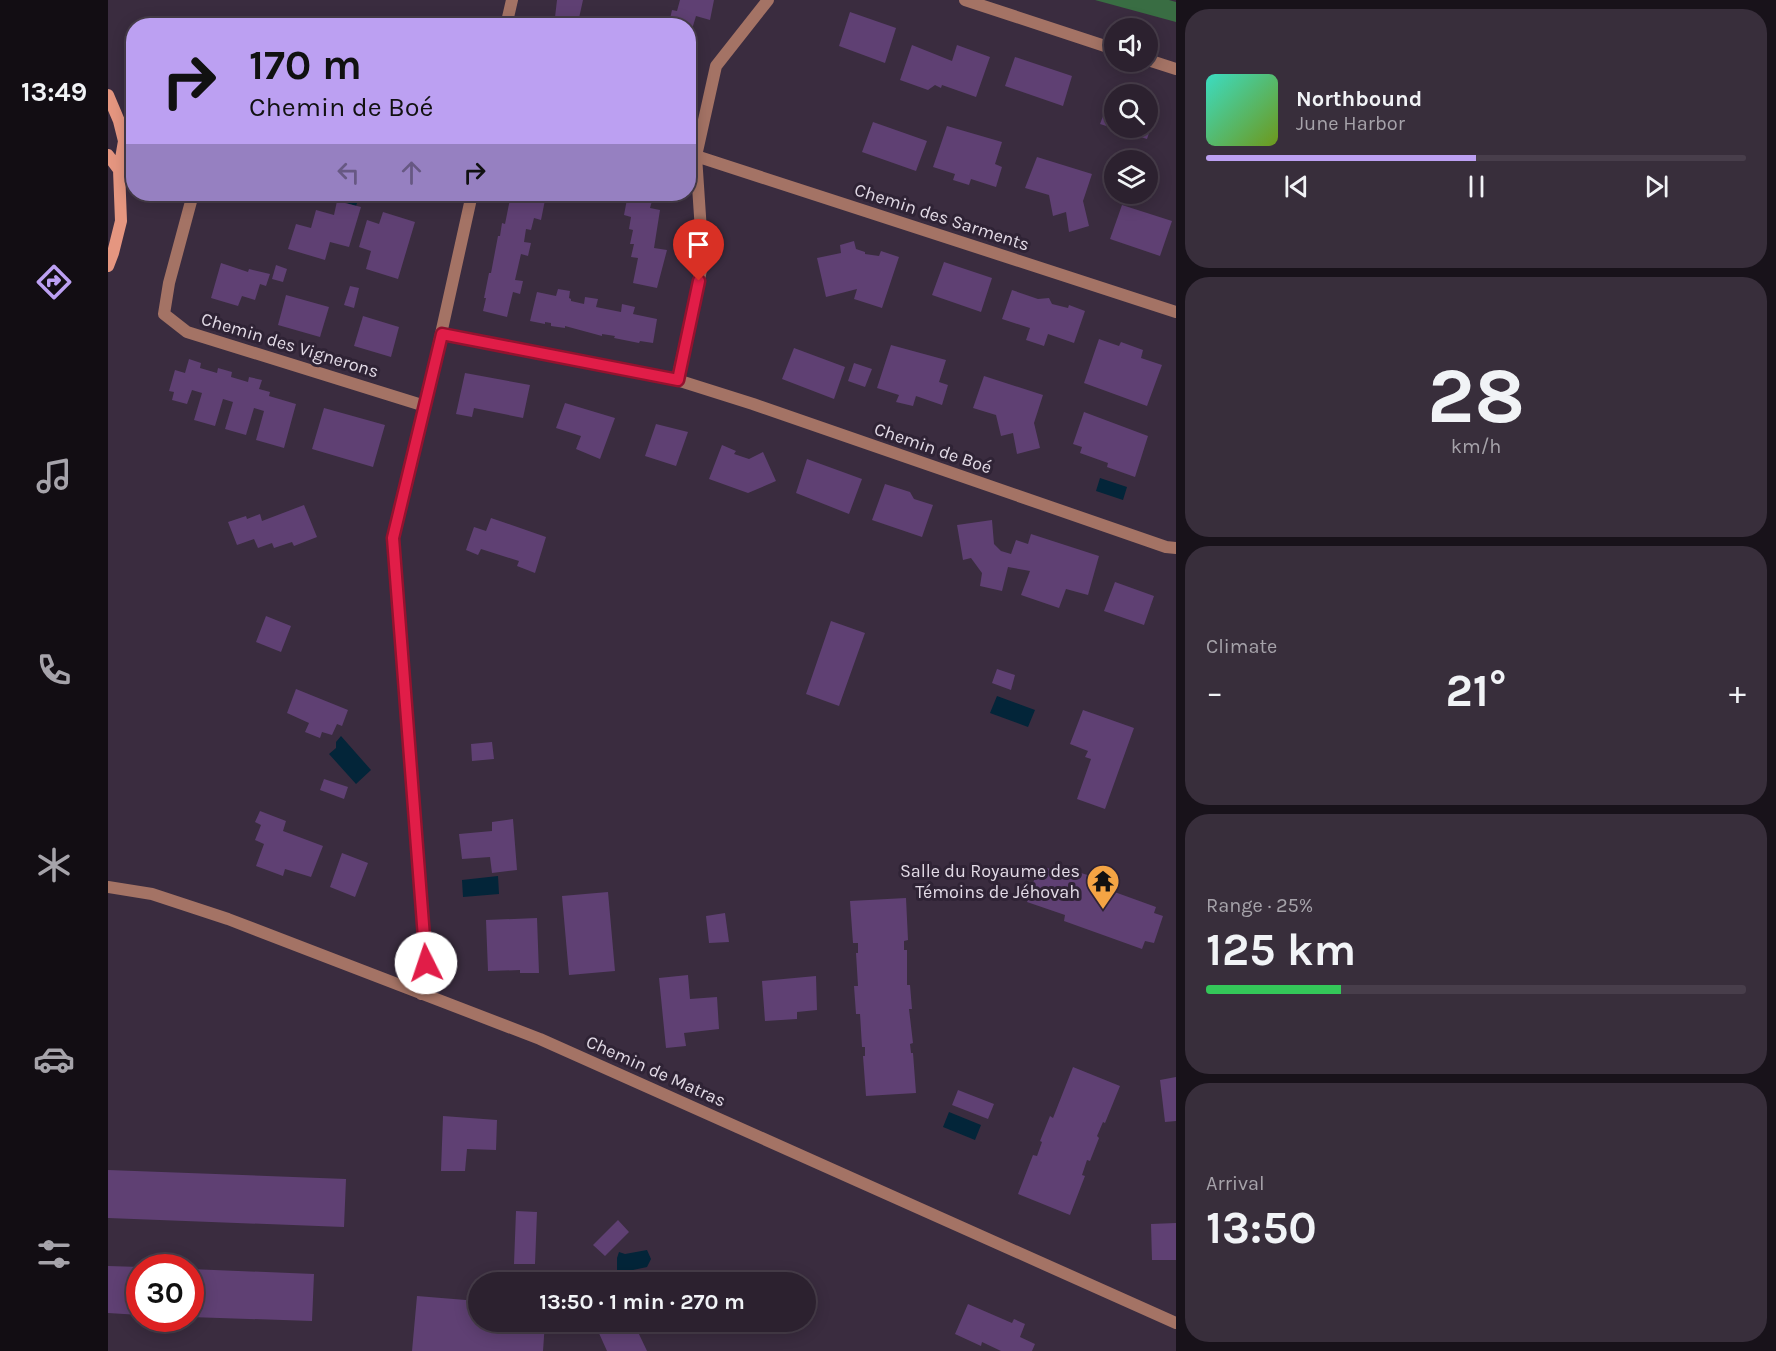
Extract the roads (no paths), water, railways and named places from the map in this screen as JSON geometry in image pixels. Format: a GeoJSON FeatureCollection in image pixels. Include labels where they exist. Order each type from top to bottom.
{"type":"FeatureCollection","features":[{"type":"Feature","properties":{"kind":"street"},"geometry":{"type":"LineString","coordinates":[[508,18],[512,0]]}},
{"type":"Feature","properties":{"kind":"street"},"geometry":{"type":"LineString","coordinates":[[678,380],[703,261],[696,156],[716,66],[768,0]]}},
{"type":"Feature","properties":{"kind":"street"},"geometry":{"type":"LineString","coordinates":[[965,0],[1104,46]]}},
{"type":"Feature","properties":{"kind":"street"},"geometry":{"type":"LineString","coordinates":[[1158,63],[1176,69]]}},
{"type":"Feature","properties":{"kind":"street"},"geometry":{"type":"LineString","coordinates":[[108,95],[119,121],[124,141],[119,171],[121,221],[108,266]]}},
{"type":"Feature","properties":{"kind":"street"},"geometry":{"type":"LineString","coordinates":[[108,155],[119,171]]}},
{"type":"Feature","properties":{"kind":"street","name":"Chemin des Sarments"},"geometry":{"type":"LineString","coordinates":[[696,156],[1176,312]]}},
{"type":"Feature","properties":{"kind":"street","name":"Chemin des Vignerons"},"geometry":{"type":"LineString","coordinates":[[191,201],[169,283],[164,314],[187,332],[425,406]]}},
{"type":"Feature","properties":{"kind":"street"},"geometry":{"type":"LineString","coordinates":[[422,994],[426,963],[393,538],[442,334],[470,201]]}},
{"type":"Feature","properties":{"kind":"street","name":"Chemin de Boé"},"geometry":{"type":"LineString","coordinates":[[442,334],[678,380],[1166,548],[1176,548]]}},
{"type":"Feature","properties":{"kind":"street","name":"Chemin de Matras"},"geometry":{"type":"LineString","coordinates":[[108,886],[152,894],[228,920],[540,1039],[1176,1323]]}},
{"type":"Feature","properties":{"kind":"water"},"geometry":{"type":"Polygon","coordinates":[[[340,201],[358,201],[356,206],[340,201]]]}},
{"type":"Feature","properties":{"kind":"water"},"geometry":{"type":"Polygon","coordinates":[[[1100,478],[1127,487],[1123,500],[1096,491],[1100,478]]]}},
{"type":"Feature","properties":{"kind":"water"},"geometry":{"type":"Polygon","coordinates":[[[997,696],[1035,710],[1028,727],[990,713],[997,696]]]}},
{"type":"Feature","properties":{"kind":"water"},"geometry":{"type":"Polygon","coordinates":[[[341,736],[371,770],[356,784],[329,754],[336,748],[336,742],[341,736]]]}},
{"type":"Feature","properties":{"kind":"water"},"geometry":{"type":"Polygon","coordinates":[[[498,876],[499,894],[463,897],[462,880],[498,876]]]}},
{"type":"Feature","properties":{"kind":"water"},"geometry":{"type":"Polygon","coordinates":[[[949,1112],[981,1125],[975,1140],[943,1127],[949,1112]]]}},
{"type":"Feature","properties":{"kind":"water"},"geometry":{"type":"Polygon","coordinates":[[[647,1250],[651,1259],[647,1267],[630,1272],[619,1272],[617,1258],[619,1252],[625,1254],[647,1250]]]}},
{"type":"Feature","properties":{"kind":"place","name":"Salle du Royaume des Témoins de Jéhovah"},"geometry":{"type":"Point","coordinates":[1103,910]}}]}
